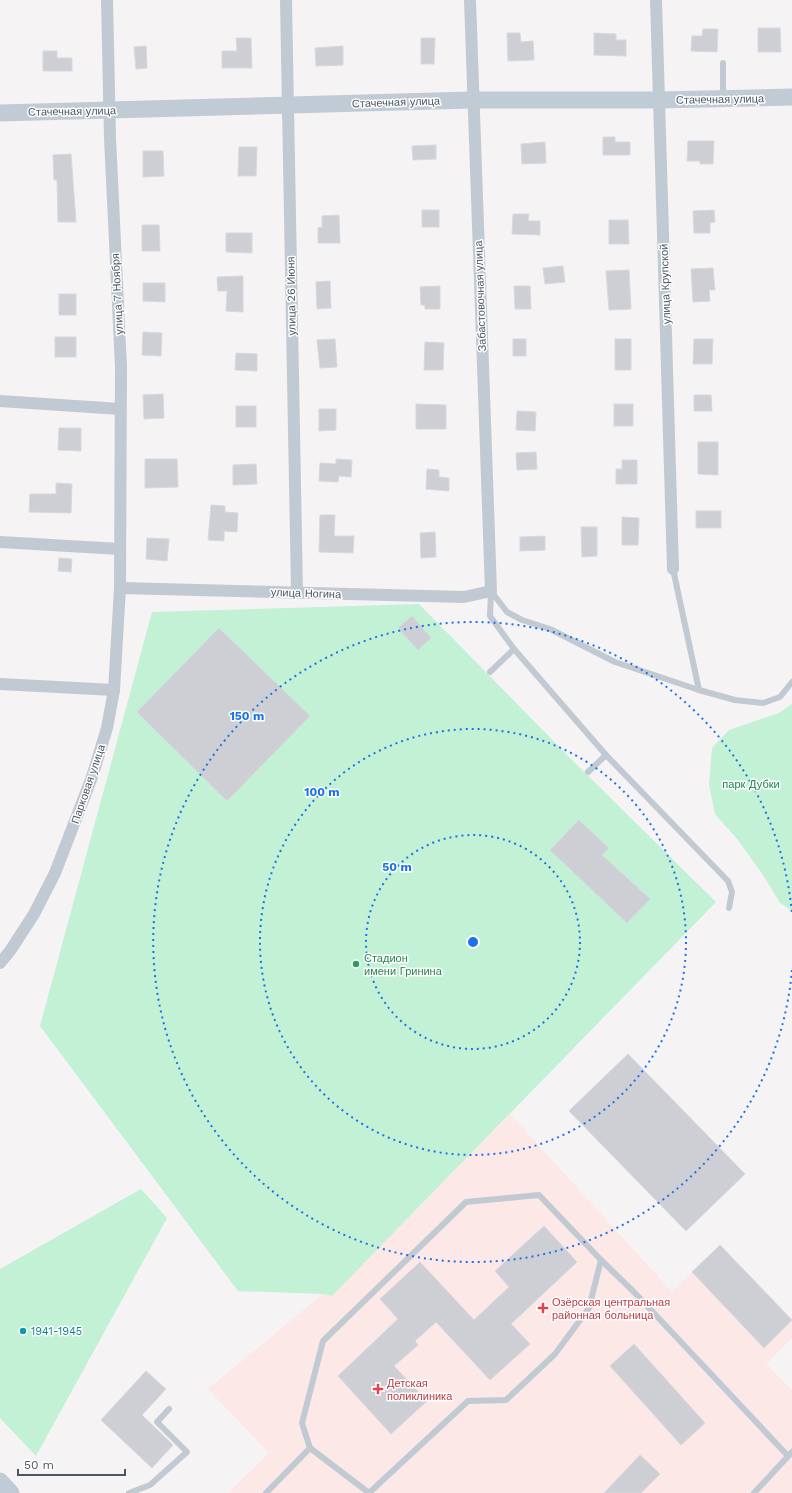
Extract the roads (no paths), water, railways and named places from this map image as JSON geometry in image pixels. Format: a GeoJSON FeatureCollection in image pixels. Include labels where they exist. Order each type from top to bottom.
{"type":"FeatureCollection","features":[{"type":"Feature","properties":{"kind":"street","name":"улица 7 Ноября"},"geometry":{"type":"LineString","coordinates":[[107,0],[109,110],[121,367],[120,588]]}},
{"type":"Feature","properties":{"kind":"street","name":"улица 26 Июня"},"geometry":{"type":"LineString","coordinates":[[286,0],[297,592]]}},
{"type":"Feature","properties":{"kind":"street","name":"Забастовочная улица"},"geometry":{"type":"LineString","coordinates":[[470,0],[472,100],[491,591]]}},
{"type":"Feature","properties":{"kind":"street","name":"улица Крупской"},"geometry":{"type":"LineString","coordinates":[[656,0],[673,569]]}},
{"type":"Feature","properties":{"kind":"street","name":"Стачечная улица"},"geometry":{"type":"LineString","coordinates":[[0,113],[472,100],[660,100],[792,97]]}},
{"type":"Feature","properties":{"kind":"street"},"geometry":{"type":"LineString","coordinates":[[0,401],[120,409]]}},
{"type":"Feature","properties":{"kind":"street"},"geometry":{"type":"LineString","coordinates":[[0,542],[120,549]]}},
{"type":"Feature","properties":{"kind":"street","name":"улица Ногина"},"geometry":{"type":"LineString","coordinates":[[120,588],[464,597],[491,591]]}},
{"type":"Feature","properties":{"kind":"street","name":"Парковая улица"},"geometry":{"type":"LineString","coordinates":[[0,963],[10,951],[34,914],[55,872],[92,777],[107,728],[114,690],[120,588]]}},
{"type":"Feature","properties":{"kind":"street"},"geometry":{"type":"LineString","coordinates":[[0,684],[114,690]]}},
{"type":"Feature","properties":{"kind":"street"},"geometry":{"type":"LineString","coordinates":[[0,1482],[11,1493]]}},
{"type":"Feature","properties":{"kind":"lane"},"geometry":{"type":"LineString","coordinates":[[723,64],[723,98]]}},
{"type":"Feature","properties":{"kind":"lane"},"geometry":{"type":"LineString","coordinates":[[673,569],[698,690]]}},
{"type":"Feature","properties":{"kind":"lane"},"geometry":{"type":"LineString","coordinates":[[491,591],[490,616],[514,649],[606,755],[728,880],[732,892],[729,908]]}},
{"type":"Feature","properties":{"kind":"lane"},"geometry":{"type":"LineString","coordinates":[[491,591],[507,612],[522,620],[550,629],[615,662],[698,690],[735,700],[763,703],[780,697],[792,682]]}},
{"type":"Feature","properties":{"kind":"lane"},"geometry":{"type":"LineString","coordinates":[[490,672],[514,649]]}},
{"type":"Feature","properties":{"kind":"lane"},"geometry":{"type":"LineString","coordinates":[[588,772],[606,755]]}},
{"type":"Feature","properties":{"kind":"lane"},"geometry":{"type":"LineString","coordinates":[[601,1260],[589,1308],[555,1354],[506,1400],[468,1401],[369,1493],[310,1448],[302,1423],[322,1342],[466,1202],[539,1195],[790,1454],[754,1493]]}},
{"type":"Feature","properties":{"kind":"lane"},"geometry":{"type":"LineString","coordinates":[[129,1493],[150,1485],[187,1452],[157,1422],[169,1409]]}},
{"type":"Feature","properties":{"kind":"lane"},"geometry":{"type":"LineString","coordinates":[[266,1493],[310,1448]]}},
{"type":"Feature","properties":{"kind":"place","name":"Стадион имени Гринина"},"geometry":{"type":"Point","coordinates":[356,964]}},
{"type":"Feature","properties":{"kind":"place","name":"Озёрская центральная районная больница"},"geometry":{"type":"Point","coordinates":[543,1308]}},
{"type":"Feature","properties":{"kind":"place","name":"1941-1945"},"geometry":{"type":"Point","coordinates":[23,1331]}},
{"type":"Feature","properties":{"kind":"place","name":"Детская поликлиника"},"geometry":{"type":"Point","coordinates":[378,1389]}},
{"type":"Feature","properties":{"kind":"park label","name":"парк Дубки"},"geometry":{"type":"Point","coordinates":[751,784]}}]}
